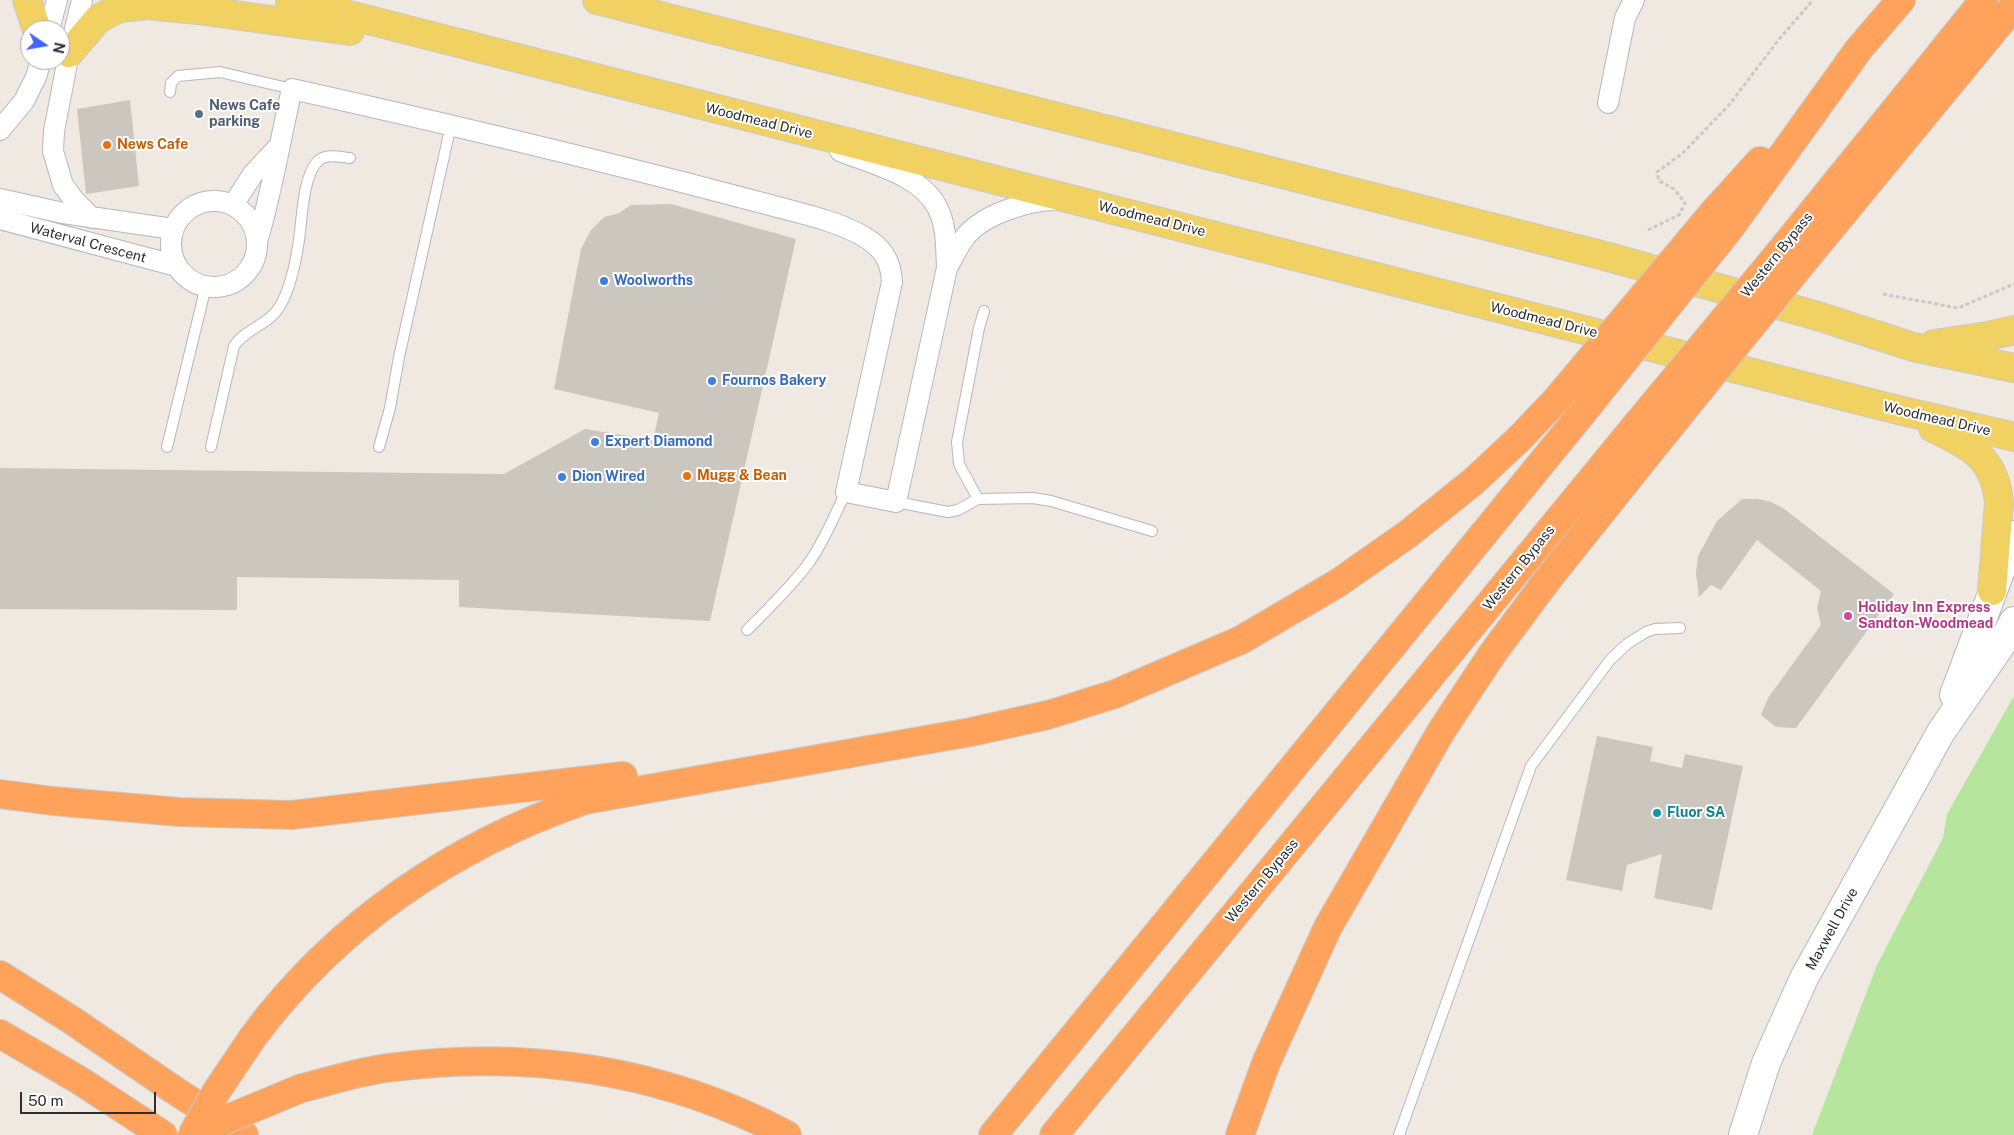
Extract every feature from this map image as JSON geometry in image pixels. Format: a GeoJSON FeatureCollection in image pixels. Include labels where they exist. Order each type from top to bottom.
{"type":"FeatureCollection","features":[{"type":"Feature","properties":{"kind":"highway"},"geometry":{"type":"LineString","coordinates":[[993,1135],[1584,411],[1722,221],[1859,49],[1901,0]]}},
{"type":"Feature","properties":{"kind":"highway","name":"Western Bypass"},"geometry":{"type":"LineString","coordinates":[[1054,1135],[1638,423],[1790,260],[1984,0]]}},
{"type":"Feature","properties":{"kind":"highway"},"geometry":{"type":"LineString","coordinates":[[1240,1135],[1266,1062],[1328,927],[1442,730],[1493,654],[1543,586],[1664,434],[1790,260],[2014,6]]}},
{"type":"Feature","properties":{"kind":"highway"},"geometry":{"type":"LineString","coordinates":[[194,1135],[216,1092],[253,1037],[277,1005],[310,969],[378,908],[462,853],[519,825],[585,800],[971,732],[1048,715],[1115,694],[1241,640],[1338,583],[1408,534],[1474,481],[1520,438],[1722,221]]}},
{"type":"Feature","properties":{"kind":"highway"},"geometry":{"type":"LineString","coordinates":[[0,794],[53,801],[179,812],[292,814],[573,782],[971,732]]}},
{"type":"Feature","properties":{"kind":"highway"},"geometry":{"type":"LineString","coordinates":[[0,975],[74,1021],[174,1090],[244,1135]]}},
{"type":"Feature","properties":{"kind":"highway"},"geometry":{"type":"LineString","coordinates":[[1065,1135],[1149,1018]]}},
{"type":"Feature","properties":{"kind":"highway"},"geometry":{"type":"LineString","coordinates":[[74,1021],[218,1135]]}},
{"type":"Feature","properties":{"kind":"highway"},"geometry":{"type":"LineString","coordinates":[[0,1034],[79,1080],[163,1135]]}},
{"type":"Feature","properties":{"kind":"highway"},"geometry":{"type":"LineString","coordinates":[[194,1135],[227,1119],[302,1088],[386,1068],[464,1060],[539,1062],[622,1074],[676,1089],[729,1109],[787,1135]]}},
{"type":"Feature","properties":{"kind":"main road"},"geometry":{"type":"LineString","coordinates":[[27,0],[34,20]]}},
{"type":"Feature","properties":{"kind":"main road","name":"Woodmead Drive"},"geometry":{"type":"LineString","coordinates":[[290,0],[1890,408],[2014,437]]}},
{"type":"Feature","properties":{"kind":"main road"},"geometry":{"type":"LineString","coordinates":[[597,0],[1605,256],[1821,317],[1913,347],[2014,368]]}},
{"type":"Feature","properties":{"kind":"main road"},"geometry":{"type":"LineString","coordinates":[[70,52],[98,19],[119,8],[148,5],[207,11],[478,49]]}},
{"type":"Feature","properties":{"kind":"main road"},"geometry":{"type":"LineString","coordinates":[[1913,347],[1988,336],[2014,330]]}},
{"type":"Feature","properties":{"kind":"main road"},"geometry":{"type":"LineString","coordinates":[[1890,408],[1966,445],[1982,458],[1992,472],[1998,490],[1999,503],[1992,591]]}},
{"type":"Feature","properties":{"kind":"main road","name":"Maxwell Drive"},"geometry":{"type":"LineString","coordinates":[[1940,732],[2014,535]]}},
{"type":"Feature","properties":{"kind":"main road","name":"Maxwell Drive"},"geometry":{"type":"LineString","coordinates":[[1743,1135],[1766,1063],[1804,978],[1940,732],[2001,645],[2014,621]]}},
{"type":"Feature","properties":{"kind":"street"},"geometry":{"type":"LineString","coordinates":[[52,20],[57,0]]}},
{"type":"Feature","properties":{"kind":"street","name":"Waterval Crescent"},"geometry":{"type":"LineString","coordinates":[[70,49],[82,0]]}},
{"type":"Feature","properties":{"kind":"street"},"geometry":{"type":"LineString","coordinates":[[1608,103],[1625,18],[1634,0]]}},
{"type":"Feature","properties":{"kind":"street"},"geometry":{"type":"LineString","coordinates":[[2,126],[24,101],[38,70]]}},
{"type":"Feature","properties":{"kind":"street","name":"Waterval Crescent"},"geometry":{"type":"LineString","coordinates":[[66,70],[54,131],[53,152],[63,185],[74,200],[92,218]]}},
{"type":"Feature","properties":{"kind":"street"},"geometry":{"type":"LineString","coordinates":[[257,242],[250,220],[233,205],[219,201],[204,201],[191,207],[180,217],[173,229],[171,242],[172,254],[177,266],[189,279],[206,286],[219,287],[231,283],[242,276],[250,266],[255,255],[277,166],[279,146],[292,88],[451,125],[815,216],[863,236],[878,246],[889,263],[892,282],[846,492],[896,502],[947,268],[945,235],[938,209],[927,192],[909,179],[780,126]]}},
{"type":"Feature","properties":{"kind":"street"},"geometry":{"type":"LineString","coordinates":[[233,205],[254,174],[279,146]]}},
{"type":"Feature","properties":{"kind":"street","name":"Waterval Crescent"},"geometry":{"type":"LineString","coordinates":[[0,199],[92,218],[173,229]]}},
{"type":"Feature","properties":{"kind":"street"},"geometry":{"type":"LineString","coordinates":[[947,268],[964,237],[976,226],[1009,209],[1043,200],[1079,200]]}},
{"type":"Feature","properties":{"kind":"street","name":"Waterval Crescent"},"geometry":{"type":"LineString","coordinates":[[1,218],[177,266]]}},
{"type":"Feature","properties":{"kind":"lane"},"geometry":{"type":"LineString","coordinates":[[170,92],[172,83],[178,76],[220,72],[292,88]]}},
{"type":"Feature","properties":{"kind":"lane"},"geometry":{"type":"LineString","coordinates":[[379,447],[390,408],[399,357],[451,125]]}},
{"type":"Feature","properties":{"kind":"lane"},"geometry":{"type":"LineString","coordinates":[[211,447],[234,346],[241,338],[278,310],[289,285],[299,242],[304,195],[314,168],[325,157],[350,158]]}},
{"type":"Feature","properties":{"kind":"lane"},"geometry":{"type":"LineString","coordinates":[[168,447],[206,286]]}},
{"type":"Feature","properties":{"kind":"lane"},"geometry":{"type":"LineString","coordinates":[[978,500],[960,464],[957,442],[984,311]]}},
{"type":"Feature","properties":{"kind":"lane"},"geometry":{"type":"LineString","coordinates":[[747,630],[778,599],[808,564],[825,536],[846,492]]}},
{"type":"Feature","properties":{"kind":"lane"},"geometry":{"type":"LineString","coordinates":[[896,502],[948,512],[958,510],[978,500],[1033,498],[1051,501],[1152,531]]}},
{"type":"Feature","properties":{"kind":"lane"},"geometry":{"type":"LineString","coordinates":[[1399,1135],[1531,766],[1615,655],[1627,644],[1646,632],[1662,628],[1680,628]]}},
{"type":"Feature","properties":{"kind":"path"},"geometry":{"type":"LineString","coordinates":[[1648,230],[1679,216],[1685,203],[1674,190],[1659,181],[1657,172],[1683,152],[1729,106],[1780,38],[1814,0]]}},
{"type":"Feature","properties":{"kind":"path"},"geometry":{"type":"LineString","coordinates":[[1883,294],[1958,308],[2014,284]]}},
{"type":"Feature","properties":{"kind":"green space"},"geometry":{"type":"Polygon","coordinates":[[[2014,696],[2014,1135],[1812,1135],[1877,965],[1943,838],[1947,814],[2014,696]]]}},
{"type":"Feature","properties":{"kind":"building"},"geometry":{"type":"Polygon","coordinates":[[[130,100],[139,186],[86,194],[77,109],[130,100]]]}},
{"type":"Feature","properties":{"kind":"building"},"geometry":{"type":"Polygon","coordinates":[[[671,204],[796,239],[710,621],[459,607],[459,580],[237,577],[237,610],[0,609],[0,468],[504,474],[585,429],[653,440],[659,413],[554,389],[581,249],[591,230],[604,217],[619,213],[631,205],[671,204]]]}},
{"type":"Feature","properties":{"kind":"building","name":"Holiday Inn Express Sandton-Woodmead"},"geometry":{"type":"Polygon","coordinates":[[[1742,499],[1758,499],[1771,502],[1783,508],[1894,594],[1796,728],[1776,727],[1761,715],[1768,698],[1821,625],[1817,608],[1821,591],[1757,540],[1721,590],[1711,585],[1699,597],[1696,573],[1698,556],[1717,521],[1742,499]]]}},
{"type":"Feature","properties":{"kind":"building","name":"Fluor SA"},"geometry":{"type":"Polygon","coordinates":[[[1597,736],[1653,747],[1650,761],[1682,768],[1685,754],[1743,766],[1712,910],[1654,898],[1662,854],[1627,865],[1622,891],[1566,880],[1597,736]]]}},
{"type":"Feature","properties":{"kind":"place","name":"News Cafe parking"},"geometry":{"type":"Point","coordinates":[199,114]}},
{"type":"Feature","properties":{"kind":"place","name":"News Cafe"},"geometry":{"type":"Point","coordinates":[107,145]}},
{"type":"Feature","properties":{"kind":"place","name":"Woolworths"},"geometry":{"type":"Point","coordinates":[604,281]}},
{"type":"Feature","properties":{"kind":"place","name":"Fournos Bakery"},"geometry":{"type":"Point","coordinates":[712,381]}},
{"type":"Feature","properties":{"kind":"place","name":"Expert Diamond"},"geometry":{"type":"Point","coordinates":[595,442]}},
{"type":"Feature","properties":{"kind":"place","name":"Mugg & Bean"},"geometry":{"type":"Point","coordinates":[687,476]}},
{"type":"Feature","properties":{"kind":"place","name":"Dion Wired"},"geometry":{"type":"Point","coordinates":[562,477]}},
{"type":"Feature","properties":{"kind":"place","name":"Holiday Inn Express Sandton-Woodmead"},"geometry":{"type":"Point","coordinates":[1848,616]}},
{"type":"Feature","properties":{"kind":"place","name":"Fluor SA"},"geometry":{"type":"Point","coordinates":[1657,813]}}]}
